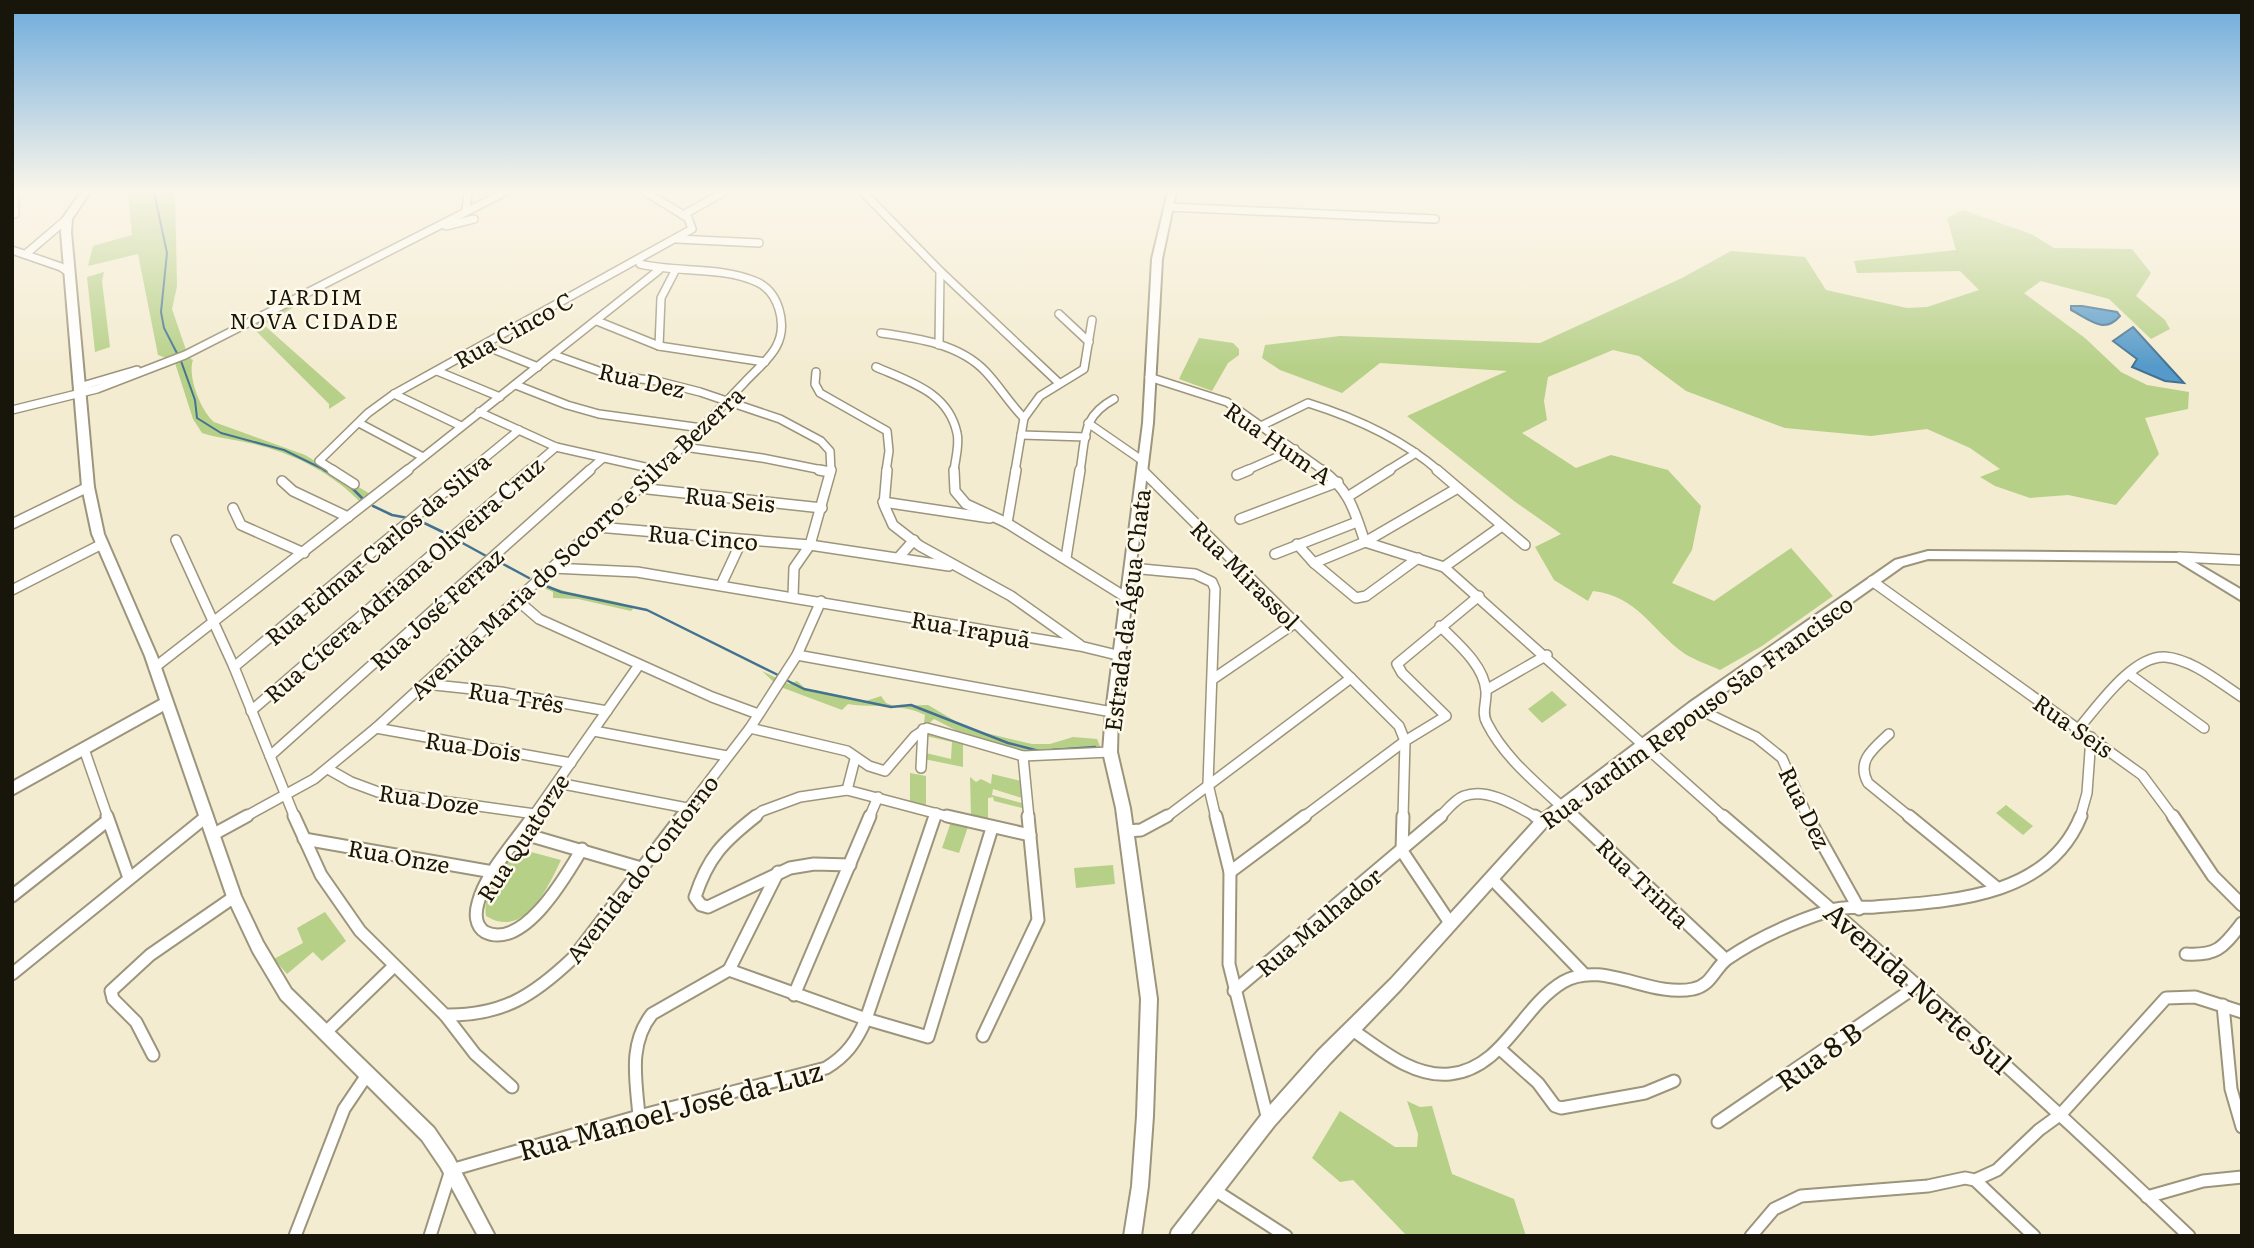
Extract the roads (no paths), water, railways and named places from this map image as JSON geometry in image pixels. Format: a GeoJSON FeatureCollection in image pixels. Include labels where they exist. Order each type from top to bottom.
{"type":"FeatureCollection","features":[{"type":"Feature","properties":{"kind":"street"},"geometry":{"type":"LineString","coordinates":[[13,250],[27,253],[70,273]]}},
{"type":"Feature","properties":{"kind":"street"},"geometry":{"type":"LineString","coordinates":[[27,253],[30,250]]}},
{"type":"Feature","properties":{"kind":"street"},"geometry":{"type":"LineString","coordinates":[[67,250],[88,487],[102,544],[155,668],[234,897],[258,947],[286,995],[428,1134],[487,1236]]}},
{"type":"Feature","properties":{"kind":"street"},"geometry":{"type":"LineString","coordinates":[[12,410],[186,355],[393,250]]}},
{"type":"Feature","properties":{"kind":"street","name":"Rua Cinco C"},"geometry":{"type":"LineString","coordinates":[[354,485],[319,461],[394,394],[658,250]]}},
{"type":"Feature","properties":{"kind":"street"},"geometry":{"type":"LineString","coordinates":[[920,250],[1059,383]]}},
{"type":"Feature","properties":{"kind":"street","name":"Estrada da Água Chata"},"geometry":{"type":"LineString","coordinates":[[1132,1236],[1140,1186],[1146,1106],[1149,999],[1126,831],[1110,752],[1112,712],[1122,656],[1148,423],[1159,250]]}},
{"type":"Feature","properties":{"kind":"street"},"geometry":{"type":"LineString","coordinates":[[639,261],[640,264],[659,270]]}},
{"type":"Feature","properties":{"kind":"street"},"geometry":{"type":"LineString","coordinates":[[155,668],[659,270]]}},
{"type":"Feature","properties":{"kind":"street","name":"Avenida Maria do Socorro e Silva Bezerra"},"geometry":{"type":"LineString","coordinates":[[214,834],[285,796],[328,769],[376,728],[684,447],[765,362],[779,342],[782,323],[777,300],[771,293],[755,281],[735,274],[659,270]]}},
{"type":"Feature","properties":{"kind":"street"},"geometry":{"type":"LineString","coordinates":[[659,346],[661,298],[675,271]]}},
{"type":"Feature","properties":{"kind":"street"},"geometry":{"type":"LineString","coordinates":[[939,345],[940,271]]}},
{"type":"Feature","properties":{"kind":"street"},"geometry":{"type":"LineString","coordinates":[[1059,314],[1089,342]]}},
{"type":"Feature","properties":{"kind":"street"},"geometry":{"type":"LineString","coordinates":[[1007,523],[1024,418],[1034,402],[1084,369],[1093,320]]}},
{"type":"Feature","properties":{"kind":"street"},"geometry":{"type":"LineString","coordinates":[[597,321],[659,346],[765,362]]}},
{"type":"Feature","properties":{"kind":"street"},"geometry":{"type":"LineString","coordinates":[[881,333],[939,345],[981,368],[1024,418]]}},
{"type":"Feature","properties":{"kind":"street"},"geometry":{"type":"LineString","coordinates":[[483,345],[538,367]]}},
{"type":"Feature","properties":{"kind":"street","name":"Rua Dez"},"geometry":{"type":"LineString","coordinates":[[554,355],[610,374],[663,382],[729,401],[796,426],[819,439],[830,452],[830,472],[810,545],[794,562],[791,574],[793,596]]}},
{"type":"Feature","properties":{"kind":"street"},"geometry":{"type":"LineString","coordinates":[[876,367],[930,391],[948,409],[958,435],[953,483],[955,491],[966,504],[1007,523],[1127,598]]}},
{"type":"Feature","properties":{"kind":"street"},"geometry":{"type":"LineString","coordinates":[[437,371],[500,397]]}},
{"type":"Feature","properties":{"kind":"street"},"geometry":{"type":"LineString","coordinates":[[816,372],[814,383],[819,393],[887,430],[889,445],[883,502],[891,524],[953,566]]}},
{"type":"Feature","properties":{"kind":"street","name":"Rua Hum A"},"geometry":{"type":"LineString","coordinates":[[1149,377],[1227,402],[1295,449],[1338,482],[1349,496],[1365,542]]}},
{"type":"Feature","properties":{"kind":"street"},"geometry":{"type":"LineString","coordinates":[[516,385],[575,409],[702,428]]}},
{"type":"Feature","properties":{"kind":"street"},"geometry":{"type":"LineString","coordinates":[[394,394],[461,426]]}},
{"type":"Feature","properties":{"kind":"street"},"geometry":{"type":"LineString","coordinates":[[1066,558],[1088,423],[1096,410],[1114,399]]}},
{"type":"Feature","properties":{"kind":"street"},"geometry":{"type":"LineString","coordinates":[[1261,426],[1308,403],[1387,436],[1416,453],[1499,528],[1525,545]]}},
{"type":"Feature","properties":{"kind":"street"},"geometry":{"type":"LineString","coordinates":[[479,412],[556,446],[601,459],[658,470]]}},
{"type":"Feature","properties":{"kind":"street"},"geometry":{"type":"LineString","coordinates":[[359,423],[423,457]]}},
{"type":"Feature","properties":{"kind":"street","name":"Rua Mirassol"},"geometry":{"type":"LineString","coordinates":[[1088,423],[1143,465],[1295,623],[1391,715],[1405,741]]}},
{"type":"Feature","properties":{"kind":"street","name":"Rua Edmar Carlos da Silva"},"geometry":{"type":"LineString","coordinates":[[234,667],[519,430]]}},
{"type":"Feature","properties":{"kind":"street"},"geometry":{"type":"LineString","coordinates":[[1021,435],[1086,437]]}},
{"type":"Feature","properties":{"kind":"street","name":"Rua Cícera Adriana Oliveira Cruz"},"geometry":{"type":"LineString","coordinates":[[251,711],[556,446]]}},
{"type":"Feature","properties":{"kind":"street"},"geometry":{"type":"LineString","coordinates":[[684,447],[762,457],[830,472]]}},
{"type":"Feature","properties":{"kind":"street"},"geometry":{"type":"LineString","coordinates":[[1237,475],[1295,449]]}},
{"type":"Feature","properties":{"kind":"street"},"geometry":{"type":"LineString","coordinates":[[1349,496],[1416,453]]}},
{"type":"Feature","properties":{"kind":"street","name":"Rua José Ferraz"},"geometry":{"type":"LineString","coordinates":[[270,756],[601,459]]}},
{"type":"Feature","properties":{"kind":"street"},"geometry":{"type":"LineString","coordinates":[[282,481],[293,491],[348,517]]}},
{"type":"Feature","properties":{"kind":"street"},"geometry":{"type":"LineString","coordinates":[[1240,519],[1338,482]]}},
{"type":"Feature","properties":{"kind":"street"},"geometry":{"type":"LineString","coordinates":[[12,524],[88,487]]}},
{"type":"Feature","properties":{"kind":"street","name":"Rua Seis"},"geometry":{"type":"LineString","coordinates":[[639,488],[822,508]]}},
{"type":"Feature","properties":{"kind":"street"},"geometry":{"type":"LineString","coordinates":[[1314,563],[1365,542],[1456,489]]}},
{"type":"Feature","properties":{"kind":"street"},"geometry":{"type":"LineString","coordinates":[[883,502],[958,515],[995,518]]}},
{"type":"Feature","properties":{"kind":"street"},"geometry":{"type":"LineString","coordinates":[[958,515],[966,504]]}},
{"type":"Feature","properties":{"kind":"street"},"geometry":{"type":"LineString","coordinates":[[233,508],[240,526],[304,553]]}},
{"type":"Feature","properties":{"kind":"street"},"geometry":{"type":"LineString","coordinates":[[1275,554],[1357,522]]}},
{"type":"Feature","properties":{"kind":"street","name":"Rua Cinco"},"geometry":{"type":"LineString","coordinates":[[597,527],[810,545],[953,566],[1002,590],[1080,646]]}},
{"type":"Feature","properties":{"kind":"street"},"geometry":{"type":"LineString","coordinates":[[1444,567],[1499,528]]}},
{"type":"Feature","properties":{"kind":"street"},"geometry":{"type":"LineString","coordinates":[[176,540],[234,667],[285,796],[326,883],[360,931],[393,967],[445,1015],[458,1037],[476,1058],[512,1087]]}},
{"type":"Feature","properties":{"kind":"street"},"geometry":{"type":"LineString","coordinates":[[721,585],[742,540]]}},
{"type":"Feature","properties":{"kind":"street"},"geometry":{"type":"LineString","coordinates":[[899,558],[914,540]]}},
{"type":"Feature","properties":{"kind":"street"},"geometry":{"type":"LineString","coordinates":[[1365,542],[1444,567],[1547,655],[1486,690],[1472,660],[1440,626]]}},
{"type":"Feature","properties":{"kind":"street"},"geometry":{"type":"LineString","coordinates":[[13,588],[102,544]]}},
{"type":"Feature","properties":{"kind":"street"},"geometry":{"type":"LineString","coordinates":[[1297,544],[1314,563],[1356,598],[1366,596],[1418,558]]}},
{"type":"Feature","properties":{"kind":"street","name":"Rua Jardim Repouso São Francisco"},"geometry":{"type":"LineString","coordinates":[[1178,1236],[1268,1120],[1396,984],[1543,821],[1693,707],[1872,581],[1899,563],[1928,555],[2179,557]]}},
{"type":"Feature","properties":{"kind":"street"},"geometry":{"type":"LineString","coordinates":[[2179,557],[2242,559]]}},
{"type":"Feature","properties":{"kind":"street"},"geometry":{"type":"LineString","coordinates":[[2179,557],[2242,596]]}},
{"type":"Feature","properties":{"kind":"street","name":"Rua Irapuã"},"geometry":{"type":"LineString","coordinates":[[552,568],[637,572],[793,596],[1080,646],[1122,656]]}},
{"type":"Feature","properties":{"kind":"street"},"geometry":{"type":"LineString","coordinates":[[1130,568],[1195,574],[1212,582],[1215,589],[1208,784],[1230,872],[1229,964],[1268,1120]]}},
{"type":"Feature","properties":{"kind":"street","name":"Rua Seis"},"geometry":{"type":"LineString","coordinates":[[1872,581],[2142,775],[2158,793],[2202,861],[2223,888],[2242,905]]}},
{"type":"Feature","properties":{"kind":"street"},"geometry":{"type":"LineString","coordinates":[[1230,872],[1405,741],[1446,716],[1397,668],[1400,659],[1479,596]]}},
{"type":"Feature","properties":{"kind":"street"},"geometry":{"type":"LineString","coordinates":[[517,600],[539,619],[758,715]]}},
{"type":"Feature","properties":{"kind":"street","name":"Avenida do Contorno"},"geometry":{"type":"LineString","coordinates":[[445,1015],[483,1015],[508,1007],[550,981],[596,930],[750,728],[797,655],[821,601]]}},
{"type":"Feature","properties":{"kind":"street"},"geometry":{"type":"LineString","coordinates":[[1038,640],[1049,633],[1051,623]]}},
{"type":"Feature","properties":{"kind":"street"},"geometry":{"type":"LineString","coordinates":[[1213,678],[1295,623]]}},
{"type":"Feature","properties":{"kind":"street"},"geometry":{"type":"LineString","coordinates":[[797,655],[1112,712]]}},
{"type":"Feature","properties":{"kind":"street","name":"Avenida Norte Sul"},"geometry":{"type":"LineString","coordinates":[[1547,655],[1697,796],[1832,909],[2062,1115],[2189,1236]]}},
{"type":"Feature","properties":{"kind":"street"},"geometry":{"type":"LineString","coordinates":[[2078,728],[2129,674],[2147,659],[2164,657],[2184,663],[2242,697]]}},
{"type":"Feature","properties":{"kind":"street","name":"Rua Quatorze"},"geometry":{"type":"LineString","coordinates":[[582,849],[558,890],[544,906],[518,927],[498,934],[480,928],[474,914],[477,898],[639,664]]}},
{"type":"Feature","properties":{"kind":"street"},"geometry":{"type":"LineString","coordinates":[[2129,674],[2204,727]]}},
{"type":"Feature","properties":{"kind":"street"},"geometry":{"type":"LineString","coordinates":[[1126,831],[1141,830],[1162,820],[1351,678]]}},
{"type":"Feature","properties":{"kind":"street","name":"Rua Três"},"geometry":{"type":"LineString","coordinates":[[425,684],[501,692],[607,711]]}},
{"type":"Feature","properties":{"kind":"street","name":"Rua Trinta"},"geometry":{"type":"LineString","coordinates":[[1486,690],[1484,716],[1487,724],[1516,763],[1725,959]]}},
{"type":"Feature","properties":{"kind":"street"},"geometry":{"type":"LineString","coordinates":[[12,789],[166,703]]}},
{"type":"Feature","properties":{"kind":"street","name":"Rua Dez"},"geometry":{"type":"LineString","coordinates":[[1693,707],[1756,737],[1782,758],[1808,818],[1859,909]]}},
{"type":"Feature","properties":{"kind":"street"},"geometry":{"type":"LineString","coordinates":[[750,728],[847,751],[855,759],[872,768],[885,771],[923,729],[931,727],[1023,756],[1054,757],[1110,752]]}},
{"type":"Feature","properties":{"kind":"street","name":"Rua Dois"},"geometry":{"type":"LineString","coordinates":[[376,728],[411,736],[531,753],[571,763]]}},
{"type":"Feature","properties":{"kind":"street"},"geometry":{"type":"LineString","coordinates":[[921,768],[923,729]]}},
{"type":"Feature","properties":{"kind":"street"},"geometry":{"type":"LineString","coordinates":[[594,731],[727,755]]}},
{"type":"Feature","properties":{"kind":"street"},"geometry":{"type":"LineString","coordinates":[[1889,734],[1862,761],[1860,768],[1867,783],[1997,888]]}},
{"type":"Feature","properties":{"kind":"street"},"geometry":{"type":"LineString","coordinates":[[1351,1029],[1398,1060],[1432,1073],[1465,1072],[1483,1064],[1500,1049],[1547,993],[1565,980],[1584,974],[1682,991],[1694,990],[1712,979],[1725,959],[1832,909],[1859,909],[1997,888],[2022,880],[2042,866],[2072,834],[2083,810],[2091,737]]}},
{"type":"Feature","properties":{"kind":"street"},"geometry":{"type":"LineString","coordinates":[[1405,741],[1402,851],[1450,923]]}},
{"type":"Feature","properties":{"kind":"street"},"geometry":{"type":"LineString","coordinates":[[84,749],[129,878]]}},
{"type":"Feature","properties":{"kind":"street"},"geometry":{"type":"LineString","coordinates":[[983,1035],[1037,926],[1023,756]]}},
{"type":"Feature","properties":{"kind":"street"},"geometry":{"type":"LineString","coordinates":[[847,790],[855,759]]}},
{"type":"Feature","properties":{"kind":"street","name":"Rua Doze"},"geometry":{"type":"LineString","coordinates":[[328,769],[351,782],[378,792],[535,814]]}},
{"type":"Feature","properties":{"kind":"street"},"geometry":{"type":"LineString","coordinates":[[558,783],[687,808]]}},
{"type":"Feature","properties":{"kind":"street"},"geometry":{"type":"LineString","coordinates":[[850,865],[803,865],[778,872],[708,907],[701,905],[695,897],[704,870],[727,838],[762,811],[789,799],[847,790],[992,828],[1030,835]]}},
{"type":"Feature","properties":{"kind":"street","name":"Rua Malhador"},"geometry":{"type":"LineString","coordinates":[[1234,990],[1402,851],[1462,796],[1476,793],[1492,795],[1543,821]]}},
{"type":"Feature","properties":{"kind":"street"},"geometry":{"type":"LineString","coordinates":[[794,995],[878,797]]}},
{"type":"Feature","properties":{"kind":"street","name":"Rua Manoel José da Luz"},"geometry":{"type":"LineString","coordinates":[[451,1170],[639,1116],[826,1068],[847,1054],[857,1042],[866,1019],[936,813]]}},
{"type":"Feature","properties":{"kind":"street"},"geometry":{"type":"LineString","coordinates":[[12,974],[207,816]]}},
{"type":"Feature","properties":{"kind":"street"},"geometry":{"type":"LineString","coordinates":[[12,896],[107,821]]}},
{"type":"Feature","properties":{"kind":"street"},"geometry":{"type":"LineString","coordinates":[[729,970],[794,995],[928,1037],[947,984],[992,828]]}},
{"type":"Feature","properties":{"kind":"street"},"geometry":{"type":"LineString","coordinates":[[521,834],[582,849],[641,868]]}},
{"type":"Feature","properties":{"kind":"street","name":"Rua Onze"},"geometry":{"type":"LineString","coordinates":[[304,839],[493,872]]}},
{"type":"Feature","properties":{"kind":"street"},"geometry":{"type":"LineString","coordinates":[[639,1116],[636,1048],[642,1024],[652,1014],[729,970],[778,872]]}},
{"type":"Feature","properties":{"kind":"street"},"geometry":{"type":"LineString","coordinates":[[1492,879],[1584,974]]}},
{"type":"Feature","properties":{"kind":"street"},"geometry":{"type":"LineString","coordinates":[[153,1055],[136,1022],[113,999],[111,991],[150,955],[234,897]]}},
{"type":"Feature","properties":{"kind":"street"},"geometry":{"type":"LineString","coordinates":[[2186,954],[2209,956],[2220,950],[2242,923]]}},
{"type":"Feature","properties":{"kind":"street"},"geometry":{"type":"LineString","coordinates":[[325,1033],[393,967]]}},
{"type":"Feature","properties":{"kind":"street","name":"Rua 8 B"},"geometry":{"type":"LineString","coordinates":[[1718,1122],[1917,986]]}},
{"type":"Feature","properties":{"kind":"street"},"geometry":{"type":"LineString","coordinates":[[1975,1180],[1997,1170],[2039,1130],[2062,1115],[2166,998],[2179,994],[2192,995],[2242,1012]]}},
{"type":"Feature","properties":{"kind":"street"},"geometry":{"type":"LineString","coordinates":[[2223,1005],[2231,1089],[2242,1127]]}},
{"type":"Feature","properties":{"kind":"street"},"geometry":{"type":"LineString","coordinates":[[1500,1049],[1538,1083],[1555,1106],[1561,1108],[1645,1093],[1674,1082]]}},
{"type":"Feature","properties":{"kind":"street"},"geometry":{"type":"LineString","coordinates":[[295,1236],[344,1109],[367,1075]]}},
{"type":"Feature","properties":{"kind":"street"},"geometry":{"type":"LineString","coordinates":[[430,1236],[451,1170]]}},
{"type":"Feature","properties":{"kind":"street"},"geometry":{"type":"LineString","coordinates":[[2147,1197],[2203,1181],[2242,1177]]}},
{"type":"Feature","properties":{"kind":"street"},"geometry":{"type":"LineString","coordinates":[[1751,1236],[1774,1209],[1801,1196],[1928,1186],[1965,1178],[1975,1180],[2034,1236]]}},
{"type":"Feature","properties":{"kind":"street"},"geometry":{"type":"LineString","coordinates":[[1213,1189],[1286,1236]]}},
{"type":"Feature","properties":{"kind":"water"},"geometry":{"type":"Polygon","coordinates":[[[2071,306],[2117,312],[2120,316],[2108,324],[2096,324],[2071,310],[2071,306]]]}},
{"type":"Feature","properties":{"kind":"water"},"geometry":{"type":"Polygon","coordinates":[[[2133,327],[2184,383],[2165,381],[2132,367],[2137,359],[2113,341],[2133,327]]]}},
{"type":"Feature","properties":{"kind":"waterway"},"geometry":{"type":"LineString","coordinates":[[166,250],[161,312],[164,328],[181,361],[195,400],[197,418],[221,433],[284,450],[327,471]]}},
{"type":"Feature","properties":{"kind":"waterway"},"geometry":{"type":"LineString","coordinates":[[324,470],[331,474]]}},
{"type":"Feature","properties":{"kind":"waterway"},"geometry":{"type":"LineString","coordinates":[[351,487],[364,500]]}},
{"type":"Feature","properties":{"kind":"waterway"},"geometry":{"type":"LineString","coordinates":[[373,506],[392,515],[408,518]]}},
{"type":"Feature","properties":{"kind":"waterway"},"geometry":{"type":"LineString","coordinates":[[418,520],[449,535]]}},
{"type":"Feature","properties":{"kind":"waterway"},"geometry":{"type":"LineString","coordinates":[[457,540],[488,557]]}},
{"type":"Feature","properties":{"kind":"waterway"},"geometry":{"type":"LineString","coordinates":[[503,564],[529,578]]}},
{"type":"Feature","properties":{"kind":"waterway"},"geometry":{"type":"LineString","coordinates":[[546,586],[561,592],[647,610],[778,675]]}},
{"type":"Feature","properties":{"kind":"waterway"},"geometry":{"type":"LineString","coordinates":[[788,681],[804,689],[891,707],[911,705],[1008,743],[1039,751]]}},
{"type":"Feature","properties":{"kind":"waterway"},"geometry":{"type":"LineString","coordinates":[[1052,750],[1095,747]]}},
{"type":"Feature","properties":{"kind":"district","name":"JARDIM NOVA CIDADE"},"geometry":{"type":"Point","coordinates":[315,307]}}]}
